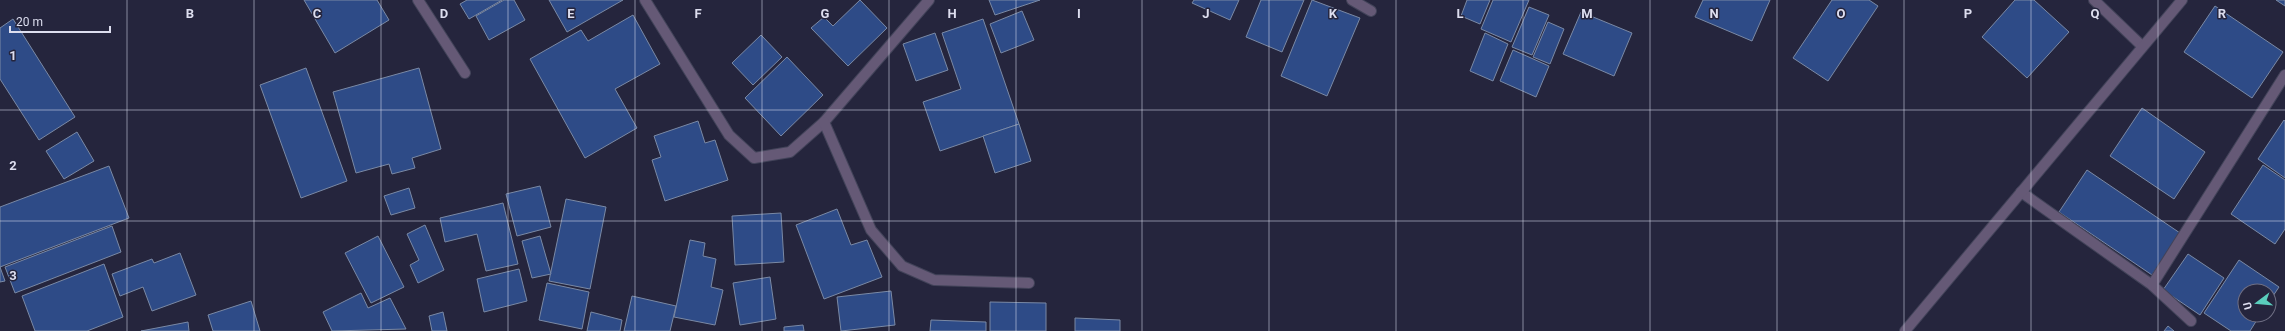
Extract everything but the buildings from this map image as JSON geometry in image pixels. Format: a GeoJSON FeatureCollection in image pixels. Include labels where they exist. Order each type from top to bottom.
{"type":"FeatureCollection","features":[{"type":"Feature","properties":{"kind":"street"},"geometry":{"type":"LineString","coordinates":[[418,0],[464,74]]}},
{"type":"Feature","properties":{"kind":"street"},"geometry":{"type":"LineString","coordinates":[[645,0],[729,135],[754,158],[790,152],[824,122],[929,0]]}},
{"type":"Feature","properties":{"kind":"street"},"geometry":{"type":"LineString","coordinates":[[1352,0],[1370,11]]}},
{"type":"Feature","properties":{"kind":"street"},"geometry":{"type":"LineString","coordinates":[[2094,0],[2142,46]]}},
{"type":"Feature","properties":{"kind":"street"},"geometry":{"type":"LineString","coordinates":[[1905,331],[2182,0]]}},
{"type":"Feature","properties":{"kind":"street"},"geometry":{"type":"LineString","coordinates":[[2152,285],[2285,75]]}},
{"type":"Feature","properties":{"kind":"street"},"geometry":{"type":"LineString","coordinates":[[824,122],[871,230],[902,266],[934,280],[1029,283]]}},
{"type":"Feature","properties":{"kind":"street"},"geometry":{"type":"LineString","coordinates":[[2021,192],[2152,285],[2191,321]]}}]}
